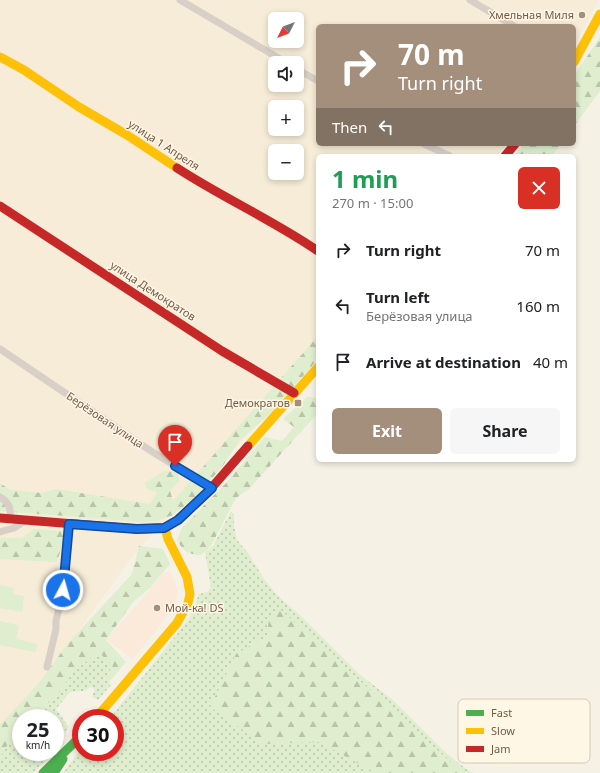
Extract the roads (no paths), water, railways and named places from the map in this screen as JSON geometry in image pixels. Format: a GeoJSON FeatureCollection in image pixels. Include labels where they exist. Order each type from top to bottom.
{"type":"FeatureCollection","features":[{"type":"Feature","properties":{"kind":"street"},"geometry":{"type":"LineString","coordinates":[[180,0],[275,56]]}},
{"type":"Feature","properties":{"kind":"street"},"geometry":{"type":"LineString","coordinates":[[470,0],[511,24]]}},
{"type":"Feature","properties":{"kind":"street"},"geometry":{"type":"LineString","coordinates":[[576,57],[600,14]]}},
{"type":"Feature","properties":{"kind":"street","name":"улица 1 Апреля"},"geometry":{"type":"LineString","coordinates":[[0,57],[24,70],[79,107],[127,135],[205,186],[298,237],[316,250]]}},
{"type":"Feature","properties":{"kind":"street"},"geometry":{"type":"LineString","coordinates":[[304,73],[316,80]]}},
{"type":"Feature","properties":{"kind":"street"},"geometry":{"type":"LineString","coordinates":[[428,146],[446,154]]}},
{"type":"Feature","properties":{"kind":"street"},"geometry":{"type":"LineString","coordinates":[[507,154],[513,146]]}},
{"type":"Feature","properties":{"kind":"street","name":"улица Демократов"},"geometry":{"type":"LineString","coordinates":[[0,206],[222,351],[294,393]]}},
{"type":"Feature","properties":{"kind":"street","name":"Берёзовая улица"},"geometry":{"type":"LineString","coordinates":[[0,349],[151,451],[212,488]]}},
{"type":"Feature","properties":{"kind":"street"},"geometry":{"type":"LineString","coordinates":[[0,518],[137,529],[164,528],[178,520],[212,488],[316,369]]}},
{"type":"Feature","properties":{"kind":"street"},"geometry":{"type":"LineString","coordinates":[[0,497],[9,504],[11,508],[10,518]]}},
{"type":"Feature","properties":{"kind":"street"},"geometry":{"type":"LineString","coordinates":[[0,532],[14,528],[26,520]]}},
{"type":"Feature","properties":{"kind":"street"},"geometry":{"type":"LineString","coordinates":[[46,667],[56,629],[56,621],[63,590],[69,524]]}},
{"type":"Feature","properties":{"kind":"street"},"geometry":{"type":"LineString","coordinates":[[104,709],[178,623],[189,603],[190,590],[186,574],[166,537],[164,528]]}},
{"type":"Feature","properties":{"kind":"street"},"geometry":{"type":"LineString","coordinates":[[43,773],[72,745]]}},
{"type":"Feature","properties":{"kind":"street"},"geometry":{"type":"LineString","coordinates":[[54,773],[72,746]]}},
{"type":"Feature","properties":{"kind":"place","name":"Хмельная Миля"},"geometry":{"type":"Point","coordinates":[582,15]}},
{"type":"Feature","properties":{"kind":"place","name":"Демократов"},"geometry":{"type":"Point","coordinates":[298,403]}},
{"type":"Feature","properties":{"kind":"place","name":"Мой-ка! DS"},"geometry":{"type":"Point","coordinates":[157,608]}}]}
